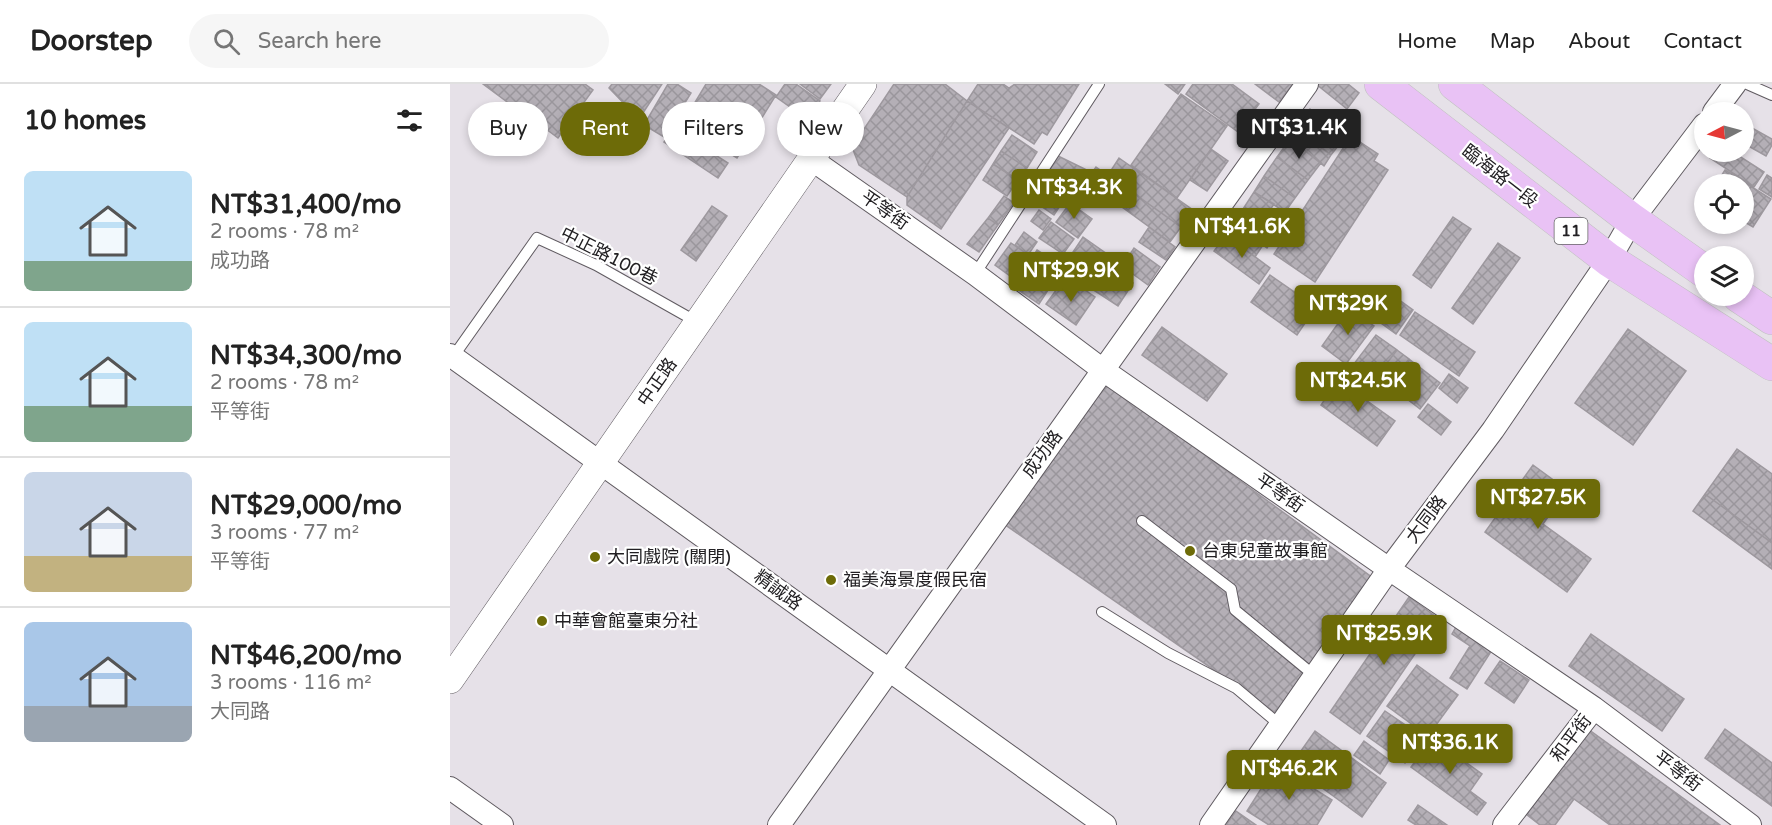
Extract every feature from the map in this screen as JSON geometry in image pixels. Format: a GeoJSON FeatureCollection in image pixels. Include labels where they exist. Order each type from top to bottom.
{"type":"FeatureCollection","features":[{"type":"Feature","properties":{"kind":"main road","name":"臨海路一段"},"geometry":{"type":"LineString","coordinates":[[1381,84],[1609,260],[1772,364]]}},
{"type":"Feature","properties":{"kind":"main road","name":"11"},"geometry":{"type":"LineString","coordinates":[[1455,84],[1632,220],[1694,264]]}},
{"type":"Feature","properties":{"kind":"main road"},"geometry":{"type":"LineString","coordinates":[[1754,306],[1772,318]]}},
{"type":"Feature","properties":{"kind":"street","name":"中正路"},"geometry":{"type":"LineString","coordinates":[[450,680],[863,84]]}},
{"type":"Feature","properties":{"kind":"street","name":"成功路"},"geometry":{"type":"LineString","coordinates":[[779,825],[1307,84]]}},
{"type":"Feature","properties":{"kind":"street"},"geometry":{"type":"LineString","coordinates":[[1722,102],[1735,84]]}},
{"type":"Feature","properties":{"kind":"street","name":"大同路"},"geometry":{"type":"LineString","coordinates":[[1211,825],[1389,569],[1493,430],[1609,260],[1632,220],[1694,138]]}},
{"type":"Feature","properties":{"kind":"street","name":"平等街"},"geometry":{"type":"LineString","coordinates":[[811,159],[975,274],[1103,370],[1594,708],[1750,825]]}},
{"type":"Feature","properties":{"kind":"street","name":"精誠路"},"geometry":{"type":"LineString","coordinates":[[451,358],[1105,825]]}},
{"type":"Feature","properties":{"kind":"street","name":"和平街"},"geometry":{"type":"LineString","coordinates":[[1504,825],[1594,708]]}},
{"type":"Feature","properties":{"kind":"street"},"geometry":{"type":"LineString","coordinates":[[450,788],[502,825]]}},
{"type":"Feature","properties":{"kind":"lane"},"geometry":{"type":"LineString","coordinates":[[975,274],[1099,84]]}},
{"type":"Feature","properties":{"kind":"lane"},"geometry":{"type":"LineString","coordinates":[[1747,84],[1772,95]]}},
{"type":"Feature","properties":{"kind":"lane","name":"中正路100巷"},"geometry":{"type":"LineString","coordinates":[[451,358],[537,238],[596,266],[698,322]]}},
{"type":"Feature","properties":{"kind":"lane"},"geometry":{"type":"LineString","coordinates":[[1142,521],[1231,589],[1235,610],[1315,676]]}},
{"type":"Feature","properties":{"kind":"lane"},"geometry":{"type":"LineString","coordinates":[[1102,612],[1168,653],[1236,688],[1280,725]]}},
{"type":"Feature","properties":{"kind":"building"},"geometry":{"type":"Polygon","coordinates":[[[483,84],[585,84],[593,90],[584,102],[560,102],[560,135],[558,138],[548,130],[548,102],[507,102],[483,84]]]}},
{"type":"Feature","properties":{"kind":"building"},"geometry":{"type":"Polygon","coordinates":[[[612,84],[662,84],[650,102],[623,102],[609,88],[612,84]]]}},
{"type":"Feature","properties":{"kind":"building"},"geometry":{"type":"Polygon","coordinates":[[[668,84],[677,84],[691,93],[685,102],[662,102],[662,136],[650,129],[650,115],[668,84]]]}},
{"type":"Feature","properties":{"kind":"building"},"geometry":{"type":"Polygon","coordinates":[[[706,84],[759,84],[776,95],[765,113],[765,102],[695,102],[706,84]]]}},
{"type":"Feature","properties":{"kind":"building"},"geometry":{"type":"Polygon","coordinates":[[[785,84],[796,84],[820,101],[783,102],[776,97],[785,84]]]}},
{"type":"Feature","properties":{"kind":"building"},"geometry":{"type":"Polygon","coordinates":[[[800,84],[831,84],[820,99],[800,84]]]}},
{"type":"Feature","properties":{"kind":"building"},"geometry":{"type":"Polygon","coordinates":[[[894,84],[945,84],[967,101],[907,197],[859,165],[856,156],[864,156],[864,129],[894,84]]]}},
{"type":"Feature","properties":{"kind":"building"},"geometry":{"type":"Polygon","coordinates":[[[978,84],[1003,84],[1009,88],[1015,84],[1079,84],[1047,135],[1042,132],[1034,144],[967,101],[978,84]]]}},
{"type":"Feature","properties":{"kind":"building"},"geometry":{"type":"Polygon","coordinates":[[[1165,84],[1185,84],[1178,94],[1165,84]]]}},
{"type":"Feature","properties":{"kind":"building"},"geometry":{"type":"Polygon","coordinates":[[[1193,84],[1232,84],[1259,104],[1238,132],[1186,94],[1193,84]]]}},
{"type":"Feature","properties":{"kind":"building"},"geometry":{"type":"Polygon","coordinates":[[[1255,84],[1293,84],[1279,102],[1255,84]]]}},
{"type":"Feature","properties":{"kind":"building"},"geometry":{"type":"Polygon","coordinates":[[[1316,84],[1348,84],[1359,93],[1347,109],[1316,84]]]}},
{"type":"Feature","properties":{"kind":"building"},"geometry":{"type":"Polygon","coordinates":[[[1181,94],[1227,126],[1177,198],[1131,165],[1181,94]]]}},
{"type":"Feature","properties":{"kind":"building"},"geometry":{"type":"Polygon","coordinates":[[[967,101],[1009,128],[941,229],[907,205],[907,197],[967,101]]]}},
{"type":"Feature","properties":{"kind":"building"},"geometry":{"type":"Polygon","coordinates":[[[1310,109],[1345,137],[1331,155],[1295,128],[1310,109]]]}},
{"type":"Feature","properties":{"kind":"building"},"geometry":{"type":"Polygon","coordinates":[[[1298,129],[1331,155],[1324,166],[1290,139],[1298,129]]]}},
{"type":"Feature","properties":{"kind":"building"},"geometry":{"type":"Polygon","coordinates":[[[1754,129],[1772,139],[1772,145],[1766,156],[1754,149],[1754,129]]]}},
{"type":"Feature","properties":{"kind":"building"},"geometry":{"type":"Polygon","coordinates":[[[1012,135],[1037,152],[1027,168],[1001,151],[1012,135]]]}},
{"type":"Feature","properties":{"kind":"building"},"geometry":{"type":"Polygon","coordinates":[[[1351,136],[1378,154],[1374,161],[1388,170],[1315,282],[1274,254],[1351,136]]]}},
{"type":"Feature","properties":{"kind":"building"},"geometry":{"type":"Polygon","coordinates":[[[1290,139],[1321,163],[1308,180],[1277,157],[1290,139]]]}},
{"type":"Feature","properties":{"kind":"building"},"geometry":{"type":"Polygon","coordinates":[[[1211,149],[1228,161],[1207,191],[1190,180],[1211,149]]]}},
{"type":"Feature","properties":{"kind":"building"},"geometry":{"type":"Polygon","coordinates":[[[1001,151],[1027,168],[1018,180],[993,164],[1001,151]]]}},
{"type":"Feature","properties":{"kind":"building"},"geometry":{"type":"Polygon","coordinates":[[[1056,155],[1087,170],[1076,192],[1045,178],[1056,155]]]}},
{"type":"Feature","properties":{"kind":"building"},"geometry":{"type":"Polygon","coordinates":[[[685,156],[717,156],[728,163],[718,178],[685,156]]]}},
{"type":"Feature","properties":{"kind":"building"},"geometry":{"type":"Polygon","coordinates":[[[1277,157],[1308,180],[1295,198],[1264,176],[1277,157]]]}},
{"type":"Feature","properties":{"kind":"building"},"geometry":{"type":"Polygon","coordinates":[[[1119,158],[1193,210],[1181,227],[1108,175],[1119,158]]]}},
{"type":"Feature","properties":{"kind":"building"},"geometry":{"type":"Polygon","coordinates":[[[1716,162],[1748,162],[1764,172],[1754,187],[1754,174],[1734,174],[1716,162]]]}},
{"type":"Feature","properties":{"kind":"building"},"geometry":{"type":"Polygon","coordinates":[[[993,164],[1018,180],[1007,196],[983,180],[993,164]]]}},
{"type":"Feature","properties":{"kind":"building"},"geometry":{"type":"Polygon","coordinates":[[[1096,167],[1132,192],[1122,207],[1086,181],[1096,167]]]}},
{"type":"Feature","properties":{"kind":"building"},"geometry":{"type":"Polygon","coordinates":[[[1767,175],[1772,178],[1772,197],[1759,189],[1767,175]]]}},
{"type":"Feature","properties":{"kind":"building"},"geometry":{"type":"Polygon","coordinates":[[[1264,176],[1295,198],[1285,212],[1254,192],[1264,176]]]}},
{"type":"Feature","properties":{"kind":"building"},"geometry":{"type":"Polygon","coordinates":[[[1045,188],[1064,200],[1054,215],[1035,202],[1045,188]]]}},
{"type":"Feature","properties":{"kind":"building"},"geometry":{"type":"Polygon","coordinates":[[[1754,188],[1771,199],[1754,225],[1754,188]]]}},
{"type":"Feature","properties":{"kind":"building"},"geometry":{"type":"Polygon","coordinates":[[[1132,192],[1181,227],[1170,242],[1122,207],[1132,192]]]}},
{"type":"Feature","properties":{"kind":"building"},"geometry":{"type":"Polygon","coordinates":[[[1254,192],[1274,204],[1262,222],[1243,209],[1254,192]]]}},
{"type":"Feature","properties":{"kind":"building"},"geometry":{"type":"Polygon","coordinates":[[[1004,196],[1014,203],[998,225],[988,218],[1004,196]]]}},
{"type":"Feature","properties":{"kind":"building"},"geometry":{"type":"Polygon","coordinates":[[[1070,203],[1092,219],[1078,238],[1056,222],[1070,203]]]}},
{"type":"Feature","properties":{"kind":"building"},"geometry":{"type":"Polygon","coordinates":[[[712,206],[727,216],[696,261],[681,250],[712,206]]]}},
{"type":"Feature","properties":{"kind":"building"},"geometry":{"type":"Polygon","coordinates":[[[1243,209],[1277,233],[1267,248],[1233,224],[1243,209]]]}},
{"type":"Feature","properties":{"kind":"building"},"geometry":{"type":"Polygon","coordinates":[[[1039,210],[1051,219],[1043,230],[1031,221],[1039,210]]]}},
{"type":"Feature","properties":{"kind":"building"},"geometry":{"type":"Polygon","coordinates":[[[1453,217],[1471,229],[1431,288],[1413,275],[1453,217]]]}},
{"type":"Feature","properties":{"kind":"building"},"geometry":{"type":"Polygon","coordinates":[[[988,218],[998,225],[979,252],[967,244],[988,218]]]}},
{"type":"Feature","properties":{"kind":"building"},"geometry":{"type":"Polygon","coordinates":[[[1051,222],[1074,239],[1063,254],[1039,238],[1051,222]]]}},
{"type":"Feature","properties":{"kind":"building"},"geometry":{"type":"Polygon","coordinates":[[[1233,224],[1263,245],[1255,257],[1226,235],[1233,224]]]}},
{"type":"Feature","properties":{"kind":"building"},"geometry":{"type":"Polygon","coordinates":[[[1149,227],[1175,247],[1166,260],[1139,242],[1149,227]]]}},
{"type":"Feature","properties":{"kind":"building"},"geometry":{"type":"Polygon","coordinates":[[[1024,232],[1037,242],[1028,255],[1015,245],[1024,232]]]}},
{"type":"Feature","properties":{"kind":"building"},"geometry":{"type":"Polygon","coordinates":[[[1226,235],[1270,268],[1259,284],[1214,251],[1226,235]]]}},
{"type":"Feature","properties":{"kind":"building"},"geometry":{"type":"Polygon","coordinates":[[[1083,237],[1107,254],[1097,269],[1073,252],[1083,237]]]}},
{"type":"Feature","properties":{"kind":"building"},"geometry":{"type":"Polygon","coordinates":[[[1011,243],[1033,258],[1017,281],[995,265],[1011,243]]]}},
{"type":"Feature","properties":{"kind":"building"},"geometry":{"type":"Polygon","coordinates":[[[1498,243],[1520,258],[1473,324],[1452,308],[1498,243]]]}},
{"type":"Feature","properties":{"kind":"building"},"geometry":{"type":"Polygon","coordinates":[[[1134,248],[1160,267],[1148,285],[1122,266],[1134,248]]]}},
{"type":"Feature","properties":{"kind":"building"},"geometry":{"type":"Polygon","coordinates":[[[1037,250],[1063,267],[1039,304],[1014,287],[1037,250]]]}},
{"type":"Feature","properties":{"kind":"building"},"geometry":{"type":"Polygon","coordinates":[[[1076,260],[1098,275],[1088,291],[1076,283],[1071,291],[1056,282],[1067,266],[1070,268],[1076,260]]]}},
{"type":"Feature","properties":{"kind":"building"},"geometry":{"type":"Polygon","coordinates":[[[1108,266],[1133,283],[1118,306],[1092,289],[1108,266]]]}},
{"type":"Feature","properties":{"kind":"building"},"geometry":{"type":"Polygon","coordinates":[[[1270,275],[1316,307],[1297,335],[1251,302],[1270,275]]]}},
{"type":"Feature","properties":{"kind":"building"},"geometry":{"type":"Polygon","coordinates":[[[1059,286],[1072,296],[1079,286],[1095,297],[1076,325],[1046,304],[1059,286]]]}},
{"type":"Feature","properties":{"kind":"building"},"geometry":{"type":"Polygon","coordinates":[[[1391,294],[1413,310],[1396,334],[1374,318],[1391,294]]]}},
{"type":"Feature","properties":{"kind":"building"},"geometry":{"type":"Polygon","coordinates":[[[1349,308],[1374,326],[1346,364],[1322,346],[1349,308]]]}},
{"type":"Feature","properties":{"kind":"building"},"geometry":{"type":"Polygon","coordinates":[[[1415,312],[1475,352],[1459,376],[1400,335],[1415,312]]]}},
{"type":"Feature","properties":{"kind":"building"},"geometry":{"type":"Polygon","coordinates":[[[1162,327],[1227,374],[1207,401],[1142,355],[1162,327]]]}},
{"type":"Feature","properties":{"kind":"building"},"geometry":{"type":"Polygon","coordinates":[[[1628,329],[1686,371],[1633,445],[1575,403],[1628,329]]]}},
{"type":"Feature","properties":{"kind":"building"},"geometry":{"type":"Polygon","coordinates":[[[1376,335],[1397,350],[1370,385],[1350,369],[1376,335]]]}},
{"type":"Feature","properties":{"kind":"building"},"geometry":{"type":"Polygon","coordinates":[[[1397,350],[1409,359],[1389,385],[1377,376],[1397,350]]]}},
{"type":"Feature","properties":{"kind":"building"},"geometry":{"type":"Polygon","coordinates":[[[1409,359],[1440,383],[1420,409],[1389,385],[1409,359]]]}},
{"type":"Feature","properties":{"kind":"building"},"geometry":{"type":"Polygon","coordinates":[[[1449,374],[1468,388],[1457,403],[1439,388],[1449,374]]]}},
{"type":"Feature","properties":{"kind":"building"},"geometry":{"type":"Polygon","coordinates":[[[1338,380],[1395,421],[1377,446],[1321,405],[1338,380]]]}},
{"type":"Feature","properties":{"kind":"building","name":"台東兒童故事館"},"geometry":{"type":"Polygon","coordinates":[[[1105,382],[1373,578],[1276,713],[1004,524],[1105,382]]]}},
{"type":"Feature","properties":{"kind":"building"},"geometry":{"type":"Polygon","coordinates":[[[1428,404],[1451,422],[1441,435],[1418,417],[1428,404]]]}},
{"type":"Feature","properties":{"kind":"building"},"geometry":{"type":"Polygon","coordinates":[[[1737,449],[1772,474],[1772,543],[1705,494],[1737,449]]]}},
{"type":"Feature","properties":{"kind":"building"},"geometry":{"type":"Polygon","coordinates":[[[1533,465],[1567,490],[1543,524],[1591,559],[1567,592],[1485,532],[1533,465]]]}},
{"type":"Feature","properties":{"kind":"building"},"geometry":{"type":"Polygon","coordinates":[[[1705,494],[1772,543],[1772,569],[1693,511],[1705,494]]]}},
{"type":"Feature","properties":{"kind":"building"},"geometry":{"type":"Polygon","coordinates":[[[1409,597],[1439,619],[1360,734],[1330,712],[1409,597]]]}},
{"type":"Feature","properties":{"kind":"building"},"geometry":{"type":"Polygon","coordinates":[[[1456,627],[1492,650],[1467,689],[1450,678],[1470,646],[1452,634],[1456,627]]]}},
{"type":"Feature","properties":{"kind":"building"},"geometry":{"type":"Polygon","coordinates":[[[1591,634],[1684,699],[1662,731],[1569,666],[1591,634]]]}},
{"type":"Feature","properties":{"kind":"building"},"geometry":{"type":"Polygon","coordinates":[[[1500,661],[1529,680],[1514,703],[1485,683],[1500,661]]]}},
{"type":"Feature","properties":{"kind":"building"},"geometry":{"type":"Polygon","coordinates":[[[1417,665],[1458,695],[1428,736],[1387,706],[1417,665]]]}},
{"type":"Feature","properties":{"kind":"building"},"geometry":{"type":"Polygon","coordinates":[[[1385,711],[1423,737],[1405,763],[1367,736],[1385,711]]]}},
{"type":"Feature","properties":{"kind":"building"},"geometry":{"type":"Polygon","coordinates":[[[1588,729],[1720,825],[1610,825],[1574,799],[1555,825],[1540,825],[1526,814],[1588,729]]]}},
{"type":"Feature","properties":{"kind":"building"},"geometry":{"type":"Polygon","coordinates":[[[1725,729],[1772,763],[1772,806],[1705,758],[1725,729]]]}},
{"type":"Feature","properties":{"kind":"building"},"geometry":{"type":"Polygon","coordinates":[[[1315,731],[1386,783],[1362,817],[1291,765],[1315,731]]]}},
{"type":"Feature","properties":{"kind":"building"},"geometry":{"type":"Polygon","coordinates":[[[1432,738],[1482,774],[1470,791],[1486,803],[1477,815],[1411,767],[1432,738]]]}},
{"type":"Feature","properties":{"kind":"building"},"geometry":{"type":"Polygon","coordinates":[[[1364,741],[1389,760],[1380,774],[1354,755],[1364,741]]]}},
{"type":"Feature","properties":{"kind":"building"},"geometry":{"type":"Polygon","coordinates":[[[1276,765],[1332,800],[1317,825],[1269,825],[1247,811],[1276,765]]]}},
{"type":"Feature","properties":{"kind":"building"},"geometry":{"type":"Polygon","coordinates":[[[1418,805],[1447,825],[1416,825],[1408,820],[1418,805]]]}},
{"type":"Feature","properties":{"kind":"building"},"geometry":{"type":"Polygon","coordinates":[[[1236,811],[1256,825],[1226,825],[1236,811]]]}},
{"type":"Feature","properties":{"kind":"place","name":"台東兒童故事館"},"geometry":{"type":"Point","coordinates":[1190,551]}},
{"type":"Feature","properties":{"kind":"place","name":"大同戲院 (關閉)"},"geometry":{"type":"Point","coordinates":[595,557]}},
{"type":"Feature","properties":{"kind":"place","name":"福美海景度假民宿"},"geometry":{"type":"Point","coordinates":[831,580]}},
{"type":"Feature","properties":{"kind":"place","name":"中華會館臺東分社"},"geometry":{"type":"Point","coordinates":[542,621]}}]}
